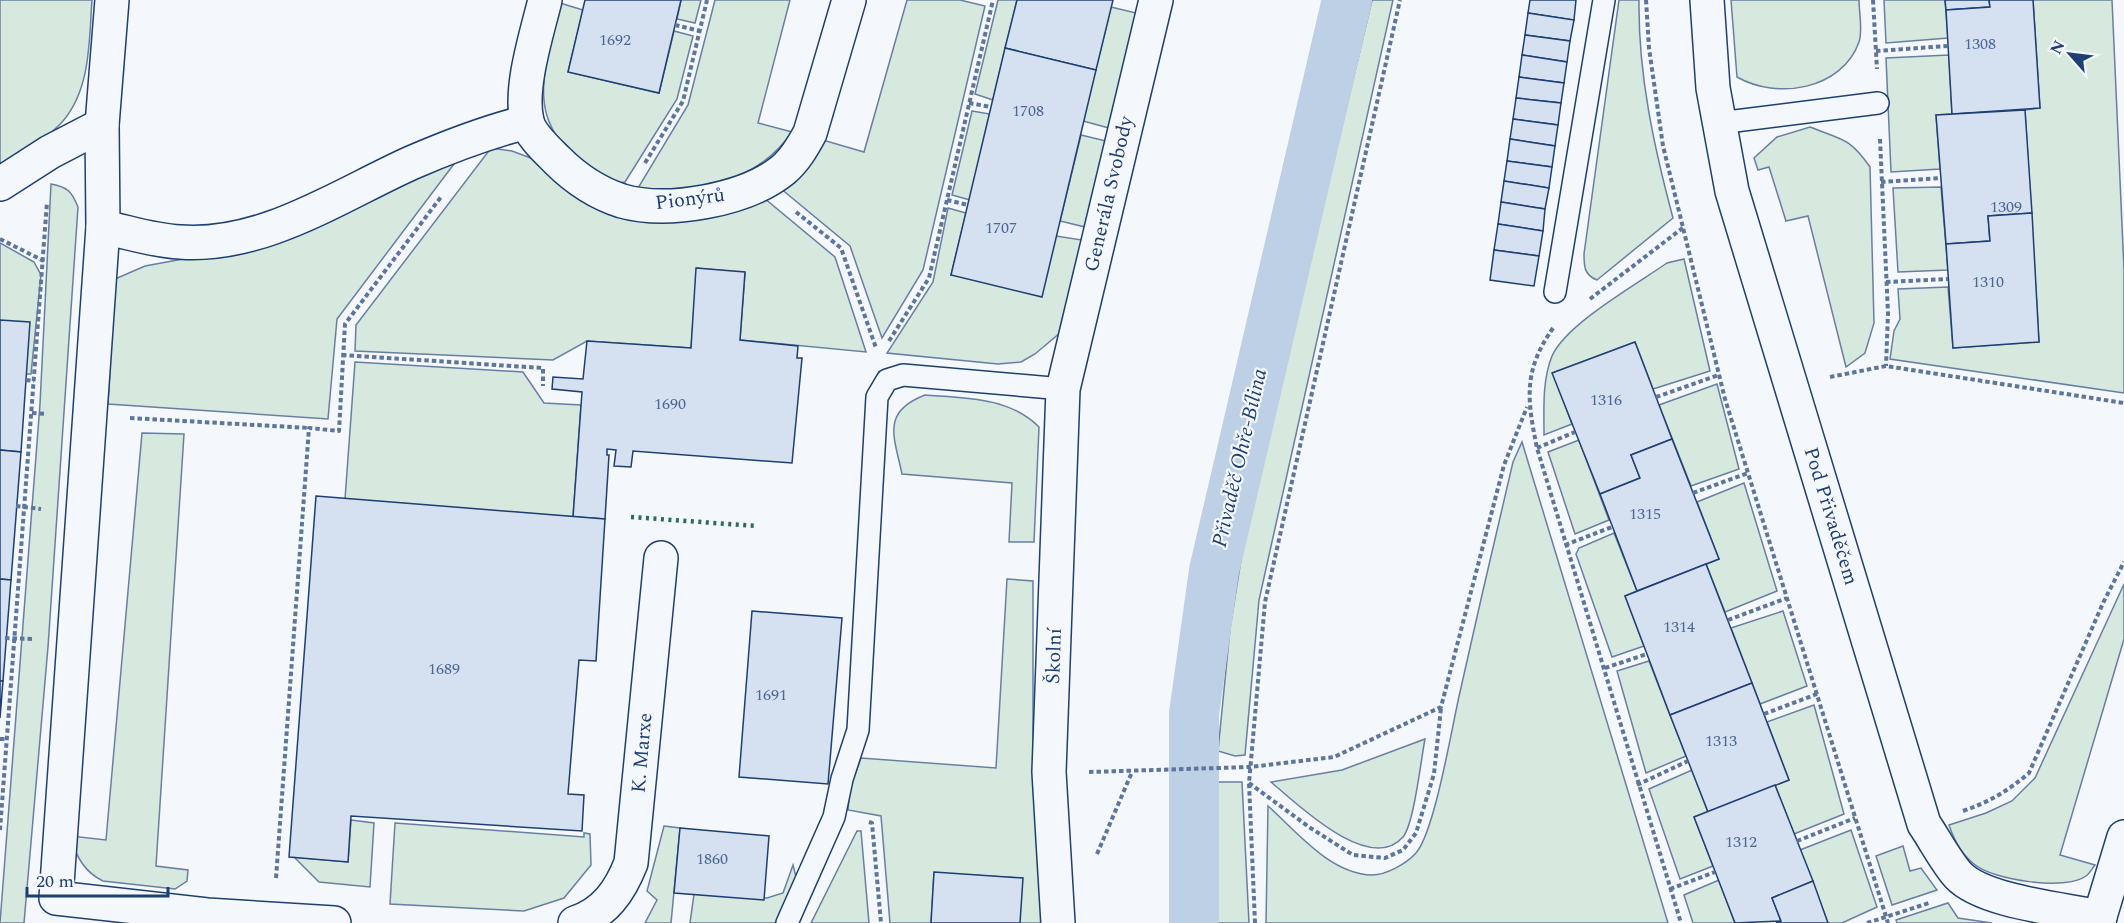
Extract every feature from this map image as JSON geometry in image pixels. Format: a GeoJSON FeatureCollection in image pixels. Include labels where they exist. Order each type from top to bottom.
{"type":"FeatureCollection","features":[{"type":"Feature","properties":{"kind":"street"},"geometry":{"type":"LineString","coordinates":[[112,0],[102,125],[103,227],[92,416],[56,898],[206,919],[273,918],[334,923]]}},
{"type":"Feature","properties":{"kind":"street"},"geometry":{"type":"LineString","coordinates":[[103,227],[179,242],[219,240],[254,233],[335,202],[410,164],[490,131],[527,122],[526,79],[545,0]]}},
{"type":"Feature","properties":{"kind":"street","name":"Pionýrů"},"geometry":{"type":"LineString","coordinates":[[527,122],[543,146],[578,181],[622,201],[661,207],[716,200],[762,184],[784,169],[800,150],[810,133],[849,0]]}},
{"type":"Feature","properties":{"kind":"street","name":"Generála Svobody"},"geometry":{"type":"LineString","coordinates":[[1064,389],[1156,0]]}},
{"type":"Feature","properties":{"kind":"street","name":"Pod Přivaděčem"},"geometry":{"type":"LineString","coordinates":[[1707,0],[1713,88],[1732,190],[1924,824],[1957,874],[1973,888],[1997,896],[2099,920],[2124,837]]}},
{"type":"Feature","properties":{"kind":"street"},"geometry":{"type":"LineString","coordinates":[[0,184],[50,152],[102,125]]}},
{"type":"Feature","properties":{"kind":"street","name":"Školní"},"geometry":{"type":"LineString","coordinates":[[1058,923],[1049,772],[1064,389]]}},
{"type":"Feature","properties":{"kind":"street","name":"K. Marxe"},"geometry":{"type":"LineString","coordinates":[[575,923],[585,920],[607,905],[622,885],[631,863],[661,558]]}},
{"type":"Feature","properties":{"kind":"lane"},"geometry":{"type":"LineString","coordinates":[[1555,292],[1604,0]]}},
{"type":"Feature","properties":{"kind":"lane"},"geometry":{"type":"LineString","coordinates":[[1719,123],[1878,102]]}},
{"type":"Feature","properties":{"kind":"lane"},"geometry":{"type":"LineString","coordinates":[[787,923],[834,817],[842,779],[858,730],[874,416],[877,397],[887,380],[903,375],[1064,389]]}},
{"type":"Feature","properties":{"kind":"path"},"geometry":{"type":"LineString","coordinates":[[622,201],[683,101],[707,0]]}},
{"type":"Feature","properties":{"kind":"path"},"geometry":{"type":"LineString","coordinates":[[879,357],[929,278],[993,0]]}},
{"type":"Feature","properties":{"kind":"path"},"geometry":{"type":"LineString","coordinates":[[1255,923],[1249,783],[1265,602],[1400,0]]}},
{"type":"Feature","properties":{"kind":"path"},"geometry":{"type":"LineString","coordinates":[[1646,0],[1649,48],[1663,146],[1719,375],[1888,923]]}},
{"type":"Feature","properties":{"kind":"path"},"geometry":{"type":"LineString","coordinates":[[1874,0],[1886,282],[1886,366]]}},
{"type":"Feature","properties":{"kind":"path"},"geometry":{"type":"LineString","coordinates":[[675,25],[700,31]]}},
{"type":"Feature","properties":{"kind":"path"},"geometry":{"type":"LineString","coordinates":[[1876,51],[1948,46]]}},
{"type":"Feature","properties":{"kind":"path"},"geometry":{"type":"LineString","coordinates":[[969,103],[991,107]]}},
{"type":"Feature","properties":{"kind":"path"},"geometry":{"type":"LineString","coordinates":[[0,830],[44,261],[50,152]]}},
{"type":"Feature","properties":{"kind":"path"},"geometry":{"type":"LineString","coordinates":[[1881,182],[1941,178]]}},
{"type":"Feature","properties":{"kind":"path"},"geometry":{"type":"LineString","coordinates":[[762,184],[841,248],[887,380]]}},
{"type":"Feature","properties":{"kind":"path"},"geometry":{"type":"LineString","coordinates":[[32,414],[339,431],[345,324],[442,196]]}},
{"type":"Feature","properties":{"kind":"path"},"geometry":{"type":"LineString","coordinates":[[947,200],[968,205]]}},
{"type":"Feature","properties":{"kind":"path"},"geometry":{"type":"LineString","coordinates":[[1582,305],[1684,227]]}},
{"type":"Feature","properties":{"kind":"path"},"geometry":{"type":"LineString","coordinates":[[0,239],[44,261]]}},
{"type":"Feature","properties":{"kind":"path"},"geometry":{"type":"LineString","coordinates":[[1886,282],[1948,279]]}},
{"type":"Feature","properties":{"kind":"path"},"geometry":{"type":"LineString","coordinates":[[1249,783],[1309,828],[1353,855],[1385,858],[1403,850],[1416,833],[1434,774],[1441,707],[1504,465],[1528,404],[1531,374],[1539,348],[1554,327]]}},
{"type":"Feature","properties":{"kind":"path"},"geometry":{"type":"LineString","coordinates":[[342,355],[543,368],[543,386]]}},
{"type":"Feature","properties":{"kind":"path"},"geometry":{"type":"LineString","coordinates":[[1791,386],[1886,366],[2124,403]]}},
{"type":"Feature","properties":{"kind":"path"},"geometry":{"type":"LineString","coordinates":[[1656,397],[1719,375]]}},
{"type":"Feature","properties":{"kind":"path"},"geometry":{"type":"LineString","coordinates":[[26,380],[34,381]]}},
{"type":"Feature","properties":{"kind":"path"},"geometry":{"type":"LineString","coordinates":[[1528,404],[1537,448],[1565,545],[1681,923]]}},
{"type":"Feature","properties":{"kind":"path"},"geometry":{"type":"LineString","coordinates":[[273,918],[309,428]]}},
{"type":"Feature","properties":{"kind":"path"},"geometry":{"type":"LineString","coordinates":[[1537,448],[1575,432]]}},
{"type":"Feature","properties":{"kind":"path"},"geometry":{"type":"LineString","coordinates":[[1694,493],[1748,473]]}},
{"type":"Feature","properties":{"kind":"path"},"geometry":{"type":"LineString","coordinates":[[1565,545],[1612,527]]}},
{"type":"Feature","properties":{"kind":"path"},"geometry":{"type":"LineString","coordinates":[[1924,824],[1988,803],[2010,790],[2029,773],[2103,603],[2124,562]]}},
{"type":"Feature","properties":{"kind":"path"},"geometry":{"type":"LineString","coordinates":[[1728,620],[1787,598]]}},
{"type":"Feature","properties":{"kind":"path"},"geometry":{"type":"LineString","coordinates":[[1604,668],[1647,654]]}},
{"type":"Feature","properties":{"kind":"path"},"geometry":{"type":"LineString","coordinates":[[1764,714],[1817,694]]}},
{"type":"Feature","properties":{"kind":"path"},"geometry":{"type":"LineString","coordinates":[[1095,858],[1132,772],[1250,767],[1334,757],[1441,707]]}},
{"type":"Feature","properties":{"kind":"path"},"geometry":{"type":"LineString","coordinates":[[0,739],[7,739]]}},
{"type":"Feature","properties":{"kind":"path"},"geometry":{"type":"LineString","coordinates":[[1637,785],[1688,761]]}},
{"type":"Feature","properties":{"kind":"path"},"geometry":{"type":"LineString","coordinates":[[834,817],[872,823],[881,923]]}},
{"type":"Feature","properties":{"kind":"path"},"geometry":{"type":"LineString","coordinates":[[1797,841],[1855,818]]}},
{"type":"Feature","properties":{"kind":"path"},"geometry":{"type":"LineString","coordinates":[[1670,889],[1715,872]]}},
{"type":"Feature","properties":{"kind":"path"},"geometry":{"type":"LineString","coordinates":[[1867,923],[1973,888]]}},
{"type":"Feature","properties":{"kind":"shaded area"},"geometry":{"type":"Polygon","coordinates":[[[0,0],[92,0],[87,63],[79,94],[72,108],[63,121],[49,134],[0,169],[0,0]]]}},
{"type":"Feature","properties":{"kind":"shaded area"},"geometry":{"type":"Polygon","coordinates":[[[681,0],[701,0],[695,23],[677,19],[681,0]]]}},
{"type":"Feature","properties":{"kind":"shaded area"},"geometry":{"type":"Polygon","coordinates":[[[715,0],[790,0],[758,123],[792,132],[778,149],[761,163],[724,181],[682,189],[638,188],[688,105],[715,0]]]}},
{"type":"Feature","properties":{"kind":"shaded area"},"geometry":{"type":"Polygon","coordinates":[[[907,0],[960,0],[985,6],[923,270],[882,338],[850,246],[780,188],[823,140],[864,152],[907,0]]]}},
{"type":"Feature","properties":{"kind":"shaded area"},"geometry":{"type":"Polygon","coordinates":[[[998,0],[1017,0],[993,100],[975,94],[998,0]]]}},
{"type":"Feature","properties":{"kind":"shaded area"},"geometry":{"type":"Polygon","coordinates":[[[1372,0],[1393,0],[1259,600],[1245,755],[1235,756],[1218,751],[1230,629],[1246,528],[1372,0]]]}},
{"type":"Feature","properties":{"kind":"shaded area"},"geometry":{"type":"Polygon","coordinates":[[[1619,0],[1639,0],[1641,55],[1648,110],[1673,218],[1597,280],[1587,273],[1584,254],[1619,0]]]}},
{"type":"Feature","properties":{"kind":"shaded area"},"geometry":{"type":"Polygon","coordinates":[[[1731,0],[1859,0],[1861,27],[1859,42],[1851,58],[1838,71],[1823,80],[1789,89],[1753,84],[1737,77],[1731,0]]]}},
{"type":"Feature","properties":{"kind":"shaded area"},"geometry":{"type":"Polygon","coordinates":[[[1884,0],[1945,0],[1948,38],[1886,43],[1884,0]]]}},
{"type":"Feature","properties":{"kind":"shaded area"},"geometry":{"type":"Polygon","coordinates":[[[2033,0],[2112,0],[2124,270],[2124,393],[1890,359],[1894,331],[1900,319],[1898,289],[1948,287],[1953,348],[2039,342],[2025,110],[2040,108],[2033,0]]]}},
{"type":"Feature","properties":{"kind":"shaded area"},"geometry":{"type":"Polygon","coordinates":[[[560,3],[583,10],[568,72],[659,93],[674,31],[693,36],[677,99],[625,182],[616,182],[601,175],[566,148],[553,130],[546,112],[545,71],[560,3]]]}},
{"type":"Feature","properties":{"kind":"shaded area"},"geometry":{"type":"Polygon","coordinates":[[[1111,7],[1136,13],[1109,128],[1083,121],[1111,7]]]}},
{"type":"Feature","properties":{"kind":"shaded area"},"geometry":{"type":"Polygon","coordinates":[[[1949,55],[1952,114],[1936,115],[1940,169],[1891,172],[1886,58],[1949,55]]]}},
{"type":"Feature","properties":{"kind":"shaded area"},"geometry":{"type":"Polygon","coordinates":[[[972,111],[990,114],[970,200],[952,195],[972,111]]]}},
{"type":"Feature","properties":{"kind":"shaded area"},"geometry":{"type":"Polygon","coordinates":[[[1810,127],[1838,137],[1850,145],[1870,167],[1874,323],[1865,353],[1846,367],[1808,216],[1786,221],[1769,167],[1758,170],[1754,158],[1777,137],[1810,127]]]}},
{"type":"Feature","properties":{"kind":"shaded area"},"geometry":{"type":"Polygon","coordinates":[[[1081,135],[1106,141],[1085,227],[1060,221],[1081,135]]]}},
{"type":"Feature","properties":{"kind":"shaded area"},"geometry":{"type":"Polygon","coordinates":[[[491,148],[512,151],[536,160],[555,181],[581,200],[764,198],[835,257],[866,352],[740,340],[745,273],[697,268],[691,348],[587,341],[553,360],[355,351],[356,325],[491,148]]]}},
{"type":"Feature","properties":{"kind":"shaded area"},"geometry":{"type":"Polygon","coordinates":[[[457,160],[337,319],[328,419],[108,404],[115,279],[145,266],[254,246],[457,160]]]}},
{"type":"Feature","properties":{"kind":"shaded area"},"geometry":{"type":"Polygon","coordinates":[[[51,184],[69,191],[78,207],[48,647],[24,923],[0,923],[40,404],[51,184]]]}},
{"type":"Feature","properties":{"kind":"shaded area"},"geometry":{"type":"Polygon","coordinates":[[[1941,187],[1948,270],[1898,272],[1893,188],[1941,187]]]}},
{"type":"Feature","properties":{"kind":"shaded area"},"geometry":{"type":"Polygon","coordinates":[[[948,208],[966,213],[951,275],[1056,236],[1082,240],[1061,332],[1035,354],[1021,362],[998,364],[887,353],[933,282],[948,208]]]}},
{"type":"Feature","properties":{"kind":"shaded area"},"geometry":{"type":"Polygon","coordinates":[[[0,243],[34,262],[41,275],[31,374],[26,374],[0,320],[0,243]]]}},
{"type":"Feature","properties":{"kind":"shaded area"},"geometry":{"type":"Polygon","coordinates":[[[1684,259],[1710,371],[1653,389],[1635,342],[1553,373],[1572,424],[1544,435],[1544,395],[1547,375],[1552,356],[1560,344],[1587,318],[1621,293],[1667,263],[1684,259]]]}},
{"type":"Feature","properties":{"kind":"shaded area"},"geometry":{"type":"Polygon","coordinates":[[[355,362],[523,372],[544,403],[581,405],[573,517],[345,499],[355,362]]]}},
{"type":"Feature","properties":{"kind":"shaded area"},"geometry":{"type":"Polygon","coordinates":[[[1717,384],[1739,469],[1691,486],[1659,405],[1717,384]]]}},
{"type":"Feature","properties":{"kind":"shaded area"},"geometry":{"type":"Polygon","coordinates":[[[925,395],[1000,404],[1027,417],[1039,427],[1034,542],[1009,542],[1012,483],[902,474],[894,437],[896,417],[911,402],[925,395]]]}},
{"type":"Feature","properties":{"kind":"shaded area"},"geometry":{"type":"Polygon","coordinates":[[[142,433],[184,434],[156,866],[188,870],[187,881],[175,889],[103,881],[81,862],[71,836],[106,840],[142,433]]]}},
{"type":"Feature","properties":{"kind":"shaded area"},"geometry":{"type":"Polygon","coordinates":[[[1579,440],[1609,520],[1575,534],[1548,452],[1579,440]]]}},
{"type":"Feature","properties":{"kind":"shaded area"},"geometry":{"type":"Polygon","coordinates":[[[1522,442],[1668,923],[1266,923],[1268,806],[1315,850],[1342,867],[1357,873],[1378,875],[1396,868],[1416,853],[1423,841],[1442,777],[1513,462],[1522,442]]]}},
{"type":"Feature","properties":{"kind":"shaded area"},"geometry":{"type":"Polygon","coordinates":[[[1744,483],[1777,591],[1725,612],[1706,564],[1719,559],[1697,502],[1744,483]]]}},
{"type":"Feature","properties":{"kind":"shaded area"},"geometry":{"type":"Polygon","coordinates":[[[1614,533],[1637,591],[1625,596],[1644,646],[1612,657],[1576,554],[1579,548],[1614,533]]]}},
{"type":"Feature","properties":{"kind":"shaded area"},"geometry":{"type":"Polygon","coordinates":[[[1007,579],[1033,581],[1033,750],[1043,923],[1019,923],[1022,878],[934,873],[931,923],[890,923],[881,816],[848,810],[850,787],[861,758],[996,768],[1007,579]]]}},
{"type":"Feature","properties":{"kind":"shaded area"},"geometry":{"type":"Polygon","coordinates":[[[2124,584],[2124,639],[2060,855],[2095,865],[2086,876],[2063,883],[2029,882],[1983,870],[1969,860],[1962,851],[1949,825],[1986,813],[2012,801],[2035,778],[2124,584]]]}},
{"type":"Feature","properties":{"kind":"shaded area"},"geometry":{"type":"Polygon","coordinates":[[[1783,611],[1807,686],[1760,704],[1731,628],[1783,611]]]}},
{"type":"Feature","properties":{"kind":"shaded area"},"geometry":{"type":"Polygon","coordinates":[[[1649,661],[1686,756],[1646,773],[1617,671],[1649,661]]]}},
{"type":"Feature","properties":{"kind":"shaded area"},"geometry":{"type":"Polygon","coordinates":[[[1814,705],[1844,814],[1794,834],[1775,785],[1789,780],[1767,722],[1814,705]]]}},
{"type":"Feature","properties":{"kind":"shaded area"},"geometry":{"type":"Polygon","coordinates":[[[1425,739],[1411,819],[1403,837],[1389,846],[1372,848],[1334,832],[1271,782],[1342,770],[1425,739]]]}},
{"type":"Feature","properties":{"kind":"shaded area"},"geometry":{"type":"Polygon","coordinates":[[[1692,770],[1708,812],[1694,817],[1713,866],[1680,879],[1649,789],[1692,770]]]}},
{"type":"Feature","properties":{"kind":"shaded area"},"geometry":{"type":"Polygon","coordinates":[[[1216,782],[1242,782],[1249,923],[1216,923],[1216,782]]]}},
{"type":"Feature","properties":{"kind":"shaded area"},"geometry":{"type":"Polygon","coordinates":[[[351,820],[374,823],[370,887],[319,882],[294,857],[348,862],[351,820]]]}},
{"type":"Feature","properties":{"kind":"shaded area"},"geometry":{"type":"Polygon","coordinates":[[[395,823],[584,837],[584,833],[590,834],[591,865],[564,898],[524,911],[390,904],[395,823]]]}},
{"type":"Feature","properties":{"kind":"shaded area"},"geometry":{"type":"Polygon","coordinates":[[[664,826],[680,828],[671,923],[645,923],[657,900],[647,891],[664,826]]]}},
{"type":"Feature","properties":{"kind":"shaded area"},"geometry":{"type":"Polygon","coordinates":[[[1851,830],[1877,907],[1842,923],[1828,923],[1800,850],[1851,830]]]}},
{"type":"Feature","properties":{"kind":"shaded area"},"geometry":{"type":"Polygon","coordinates":[[[857,831],[861,831],[869,923],[811,923],[857,831]]]}},
{"type":"Feature","properties":{"kind":"shaded area"},"geometry":{"type":"Polygon","coordinates":[[[1903,846],[1910,871],[1921,868],[1937,890],[1892,905],[1876,856],[1903,846]]]}},
{"type":"Feature","properties":{"kind":"shaded area"},"geometry":{"type":"Polygon","coordinates":[[[793,865],[796,877],[778,923],[690,923],[694,894],[767,898],[783,893],[793,865]]]}},
{"type":"Feature","properties":{"kind":"shaded area"},"geometry":{"type":"Polygon","coordinates":[[[1719,880],[1735,923],[1693,923],[1684,895],[1719,880]]]}},
{"type":"Feature","properties":{"kind":"shaded area"},"geometry":{"type":"Polygon","coordinates":[[[1948,903],[1958,918],[1992,923],[1897,923],[1896,920],[1948,903]]]}},
{"type":"Feature","properties":{"kind":"building"},"geometry":{"type":"Polygon","coordinates":[[[585,0],[681,0],[659,93],[568,72],[585,0]]]}},
{"type":"Feature","properties":{"kind":"building"},"geometry":{"type":"Polygon","coordinates":[[[1017,0],[1113,0],[1096,70],[1005,48],[1017,0]]]}},
{"type":"Feature","properties":{"kind":"building"},"geometry":{"type":"Polygon","coordinates":[[[1530,0],[1576,0],[1574,20],[1528,13],[1530,0]]]}},
{"type":"Feature","properties":{"kind":"building"},"geometry":{"type":"Polygon","coordinates":[[[1945,0],[1989,0],[1990,7],[1946,10],[1945,0]]]}},
{"type":"Feature","properties":{"kind":"building"},"geometry":{"type":"Polygon","coordinates":[[[1989,0],[2033,0],[2040,108],[1952,114],[1946,10],[1990,7],[1989,0]]]}},
{"type":"Feature","properties":{"kind":"building"},"geometry":{"type":"Polygon","coordinates":[[[1528,13],[1574,20],[1570,41],[1525,35],[1528,13]]]}},
{"type":"Feature","properties":{"kind":"building"},"geometry":{"type":"Polygon","coordinates":[[[1525,35],[1570,41],[1567,62],[1522,55],[1525,35]]]}},
{"type":"Feature","properties":{"kind":"building"},"geometry":{"type":"Polygon","coordinates":[[[1005,48],[1096,70],[1042,297],[951,275],[1005,48]]]}},
{"type":"Feature","properties":{"kind":"building"},"geometry":{"type":"Polygon","coordinates":[[[1522,55],[1567,62],[1564,83],[1519,77],[1522,55]]]}},
{"type":"Feature","properties":{"kind":"building"},"geometry":{"type":"Polygon","coordinates":[[[1519,77],[1564,83],[1561,103],[1516,98],[1519,77]]]}},
{"type":"Feature","properties":{"kind":"building"},"geometry":{"type":"Polygon","coordinates":[[[1516,98],[1561,103],[1558,125],[1513,119],[1516,98]]]}},
{"type":"Feature","properties":{"kind":"building"},"geometry":{"type":"Polygon","coordinates":[[[2025,110],[2032,213],[1988,216],[1990,241],[1946,244],[1936,115],[2025,110]]]}},
{"type":"Feature","properties":{"kind":"building"},"geometry":{"type":"Polygon","coordinates":[[[1513,119],[1558,125],[1555,146],[1510,139],[1513,119]]]}},
{"type":"Feature","properties":{"kind":"building"},"geometry":{"type":"Polygon","coordinates":[[[1510,139],[1555,146],[1552,167],[1507,161],[1510,139]]]}},
{"type":"Feature","properties":{"kind":"building"},"geometry":{"type":"Polygon","coordinates":[[[1507,161],[1552,167],[1549,188],[1504,181],[1507,161]]]}},
{"type":"Feature","properties":{"kind":"building"},"geometry":{"type":"Polygon","coordinates":[[[1504,181],[1549,188],[1545,209],[1501,202],[1504,181]]]}},
{"type":"Feature","properties":{"kind":"building"},"geometry":{"type":"Polygon","coordinates":[[[1501,202],[1545,209],[1543,231],[1498,224],[1501,202]]]}},
{"type":"Feature","properties":{"kind":"building"},"geometry":{"type":"Polygon","coordinates":[[[2032,213],[2039,342],[1953,348],[1946,244],[1990,241],[1988,216],[2032,213]]]}},
{"type":"Feature","properties":{"kind":"building"},"geometry":{"type":"Polygon","coordinates":[[[1498,224],[1543,231],[1539,256],[1494,250],[1498,224]]]}},
{"type":"Feature","properties":{"kind":"building"},"geometry":{"type":"Polygon","coordinates":[[[1494,250],[1539,256],[1534,286],[1490,280],[1494,250]]]}},
{"type":"Feature","properties":{"kind":"building"},"geometry":{"type":"Polygon","coordinates":[[[696,268],[745,272],[740,340],[798,346],[797,358],[802,358],[792,463],[633,451],[631,467],[614,466],[616,450],[607,449],[607,455],[609,455],[605,519],[573,517],[582,392],[552,389],[553,377],[583,379],[587,341],[691,348],[696,268]]]}},
{"type":"Feature","properties":{"kind":"building"},"geometry":{"type":"Polygon","coordinates":[[[0,320],[30,322],[21,452],[0,450],[0,320]]]}},
{"type":"Feature","properties":{"kind":"building"},"geometry":{"type":"Polygon","coordinates":[[[1635,342],[1672,439],[1631,455],[1640,478],[1600,494],[1552,373],[1635,342]]]}},
{"type":"Feature","properties":{"kind":"building"},"geometry":{"type":"Polygon","coordinates":[[[1672,439],[1719,559],[1637,591],[1600,494],[1640,478],[1631,455],[1672,439]]]}},
{"type":"Feature","properties":{"kind":"building"},"geometry":{"type":"Polygon","coordinates":[[[0,450],[21,452],[11,580],[0,579],[0,450]]]}},
{"type":"Feature","properties":{"kind":"building"},"geometry":{"type":"Polygon","coordinates":[[[316,496],[605,519],[596,661],[579,660],[568,794],[584,795],[582,831],[351,816],[348,862],[289,857],[316,496]]]}},
{"type":"Feature","properties":{"kind":"building"},"geometry":{"type":"Polygon","coordinates":[[[1706,564],[1752,683],[1670,715],[1625,596],[1706,564]]]}},
{"type":"Feature","properties":{"kind":"building"},"geometry":{"type":"Polygon","coordinates":[[[0,579],[11,580],[3,681],[0,681],[0,579]]]}},
{"type":"Feature","properties":{"kind":"building"},"geometry":{"type":"Polygon","coordinates":[[[752,611],[842,618],[828,784],[739,777],[752,611]]]}},
{"type":"Feature","properties":{"kind":"building"},"geometry":{"type":"Polygon","coordinates":[[[0,681],[3,681],[0,718],[0,681]]]}},
{"type":"Feature","properties":{"kind":"building"},"geometry":{"type":"Polygon","coordinates":[[[1752,683],[1789,780],[1708,812],[1670,715],[1752,683]]]}},
{"type":"Feature","properties":{"kind":"building"},"geometry":{"type":"Polygon","coordinates":[[[1775,785],[1813,881],[1772,898],[1781,921],[1735,923],[1694,817],[1775,785]]]}},
{"type":"Feature","properties":{"kind":"building"},"geometry":{"type":"Polygon","coordinates":[[[680,828],[769,836],[764,900],[674,893],[680,828]]]}},
{"type":"Feature","properties":{"kind":"building"},"geometry":{"type":"Polygon","coordinates":[[[934,872],[1023,878],[1020,923],[931,923],[934,872]]]}},
{"type":"Feature","properties":{"kind":"building"},"geometry":{"type":"Polygon","coordinates":[[[1813,881],[1828,923],[1776,923],[1781,921],[1772,898],[1813,881]]]}},
{"type":"Feature","properties":{"kind":"waterway","name":"Přivaděč Ohře-Bílina"},"geometry":{"type":"LineString","coordinates":[[1194,923],[1194,714],[1214,571],[1347,0]]}},
{"type":"Feature","properties":{"kind":"hedge"},"geometry":{"type":"LineString","coordinates":[[631,517],[756,526]]}}]}
